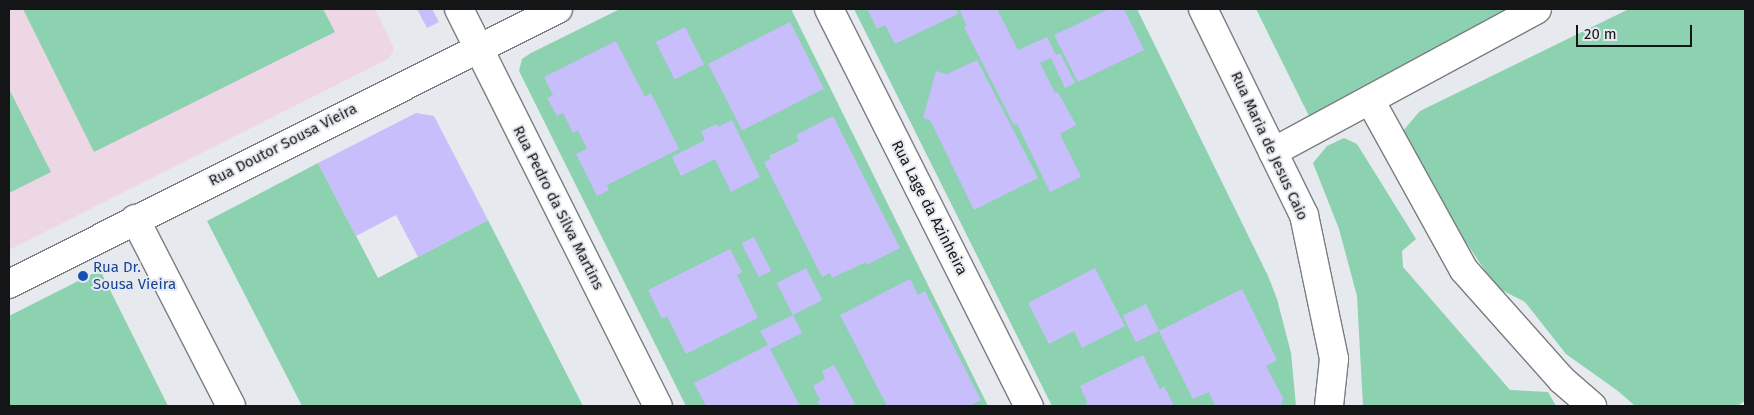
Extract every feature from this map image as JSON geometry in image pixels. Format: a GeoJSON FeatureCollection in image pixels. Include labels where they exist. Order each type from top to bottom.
{"type":"FeatureCollection","features":[{"type":"Feature","properties":{"kind":"street","name":"Rua Pedro da Silva Martins"},"geometry":{"type":"LineString","coordinates":[[459,9],[658,406]]}},
{"type":"Feature","properties":{"kind":"street","name":"Rua Doutor Sousa Vieira"},"geometry":{"type":"LineString","coordinates":[[9,284],[135,219],[558,9]]}},
{"type":"Feature","properties":{"kind":"street","name":"Rua Lage da Azinheira"},"geometry":{"type":"LineString","coordinates":[[829,9],[1030,406]]}},
{"type":"Feature","properties":{"kind":"street","name":"Rua Maria de Jesus Caio"},"geometry":{"type":"LineString","coordinates":[[1203,9],[1304,215],[1334,359],[1329,406]]}},
{"type":"Feature","properties":{"kind":"street"},"geometry":{"type":"LineString","coordinates":[[1273,152],[1537,9]]}},
{"type":"Feature","properties":{"kind":"street"},"geometry":{"type":"LineString","coordinates":[[1370,100],[1464,270],[1562,380],[1592,406]]}},
{"type":"Feature","properties":{"kind":"street"},"geometry":{"type":"LineString","coordinates":[[135,219],[231,406]]}},
{"type":"Feature","properties":{"kind":"shaded area"},"geometry":{"type":"Polygon","coordinates":[[[9,9],[375,9],[393,46],[393,52],[388,59],[9,250],[9,9]]]}},
{"type":"Feature","properties":{"kind":"green space"},"geometry":{"type":"Polygon","coordinates":[[[23,9],[323,9],[335,32],[94,152],[23,9]]]}},
{"type":"Feature","properties":{"kind":"green space"},"geometry":{"type":"Polygon","coordinates":[[[620,9],[791,9],[988,406],[686,406],[519,71],[522,59],[531,53],[620,9]]]}},
{"type":"Feature","properties":{"kind":"green space"},"geometry":{"type":"Polygon","coordinates":[[[854,9],[1137,9],[1268,276],[1277,299],[1291,353],[1296,406],[1052,406],[854,9]]]}},
{"type":"Feature","properties":{"kind":"green space"},"geometry":{"type":"Polygon","coordinates":[[[1256,9],[1509,9],[1309,116],[1256,9]]]}},
{"type":"Feature","properties":{"kind":"green space"},"geometry":{"type":"Polygon","coordinates":[[[1629,9],[1745,9],[1745,401],[1737,406],[1635,406],[1618,391],[1566,354],[1525,302],[1496,287],[1443,208],[1402,132],[1420,111],[1629,9]]]}},
{"type":"Feature","properties":{"kind":"green space"},"geometry":{"type":"Polygon","coordinates":[[[9,89],[51,172],[9,193],[9,89]]]}},
{"type":"Feature","properties":{"kind":"green space"},"geometry":{"type":"Polygon","coordinates":[[[1344,138],[1357,144],[1416,239],[1402,251],[1403,267],[1510,390],[1548,392],[1556,406],[1363,406],[1357,296],[1339,229],[1313,163],[1327,146],[1344,138]]]}},
{"type":"Feature","properties":{"kind":"green space"},"geometry":{"type":"Polygon","coordinates":[[[318,163],[378,278],[488,220],[583,406],[302,406],[207,221],[318,163]]]}},
{"type":"Feature","properties":{"kind":"green space"},"geometry":{"type":"Polygon","coordinates":[[[100,270],[168,406],[9,406],[9,316],[100,270]]]}},
{"type":"Feature","properties":{"kind":"building"},"geometry":{"type":"Polygon","coordinates":[[[417,9],[432,9],[439,22],[427,28],[417,9]]]}},
{"type":"Feature","properties":{"kind":"building"},"geometry":{"type":"Polygon","coordinates":[[[867,9],[956,9],[958,14],[895,44],[885,25],[877,29],[867,9]]]}},
{"type":"Feature","properties":{"kind":"building"},"geometry":{"type":"Polygon","coordinates":[[[959,9],[997,9],[1018,50],[1047,37],[1056,55],[1060,53],[1075,83],[1065,88],[1051,58],[1040,63],[1055,93],[1058,92],[1076,125],[1060,134],[1081,177],[1050,192],[1017,124],[1014,125],[964,27],[967,26],[959,9]]]}},
{"type":"Feature","properties":{"kind":"building"},"geometry":{"type":"Polygon","coordinates":[[[1109,9],[1124,9],[1144,50],[1078,82],[1054,35],[1109,9]]]}},
{"type":"Feature","properties":{"kind":"building"},"geometry":{"type":"Polygon","coordinates":[[[790,22],[824,89],[742,131],[708,64],[790,22]]]}},
{"type":"Feature","properties":{"kind":"building"},"geometry":{"type":"Polygon","coordinates":[[[685,27],[704,64],[675,79],[656,42],[685,27]]]}},
{"type":"Feature","properties":{"kind":"building"},"geometry":{"type":"Polygon","coordinates":[[[616,41],[645,97],[651,93],[679,149],[607,185],[609,190],[597,196],[576,154],[587,149],[578,130],[573,133],[563,113],[557,116],[547,98],[553,95],[544,77],[616,41]]]}},
{"type":"Feature","properties":{"kind":"building"},"geometry":{"type":"Polygon","coordinates":[[[977,60],[1038,178],[974,210],[930,120],[923,118],[936,71],[947,74],[977,60]]]}},
{"type":"Feature","properties":{"kind":"building"},"geometry":{"type":"Polygon","coordinates":[[[416,113],[434,116],[488,220],[418,257],[396,215],[356,236],[318,163],[416,113]]]}},
{"type":"Feature","properties":{"kind":"building"},"geometry":{"type":"Polygon","coordinates":[[[833,116],[900,248],[867,265],[866,262],[832,278],[830,273],[822,277],[764,162],[771,159],[769,156],[799,141],[796,135],[833,116]]]}},
{"type":"Feature","properties":{"kind":"building"},"geometry":{"type":"Polygon","coordinates":[[[732,120],[760,177],[731,192],[715,159],[681,176],[672,157],[705,140],[701,131],[717,124],[718,127],[732,120]]]}},
{"type":"Feature","properties":{"kind":"building"},"geometry":{"type":"Polygon","coordinates":[[[754,237],[771,271],[759,277],[742,243],[754,237]]]}},
{"type":"Feature","properties":{"kind":"building"},"geometry":{"type":"Polygon","coordinates":[[[730,249],[742,272],[737,275],[758,318],[686,354],[667,316],[662,319],[648,290],[730,249]]]}},
{"type":"Feature","properties":{"kind":"building"},"geometry":{"type":"Polygon","coordinates":[[[806,268],[822,300],[793,315],[777,283],[806,268]]]}},
{"type":"Feature","properties":{"kind":"building"},"geometry":{"type":"Polygon","coordinates":[[[1095,268],[1125,326],[1082,348],[1074,331],[1049,344],[1028,303],[1095,268]]]}},
{"type":"Feature","properties":{"kind":"building"},"geometry":{"type":"Polygon","coordinates":[[[910,279],[918,295],[925,291],[981,400],[969,406],[887,406],[840,315],[910,279]]]}},
{"type":"Feature","properties":{"kind":"building"},"geometry":{"type":"Polygon","coordinates":[[[1242,289],[1277,360],[1266,366],[1283,398],[1281,406],[1215,406],[1209,392],[1193,399],[1159,331],[1242,289]]]}},
{"type":"Feature","properties":{"kind":"building"},"geometry":{"type":"Polygon","coordinates":[[[1146,304],[1159,331],[1136,342],[1123,315],[1146,304]]]}},
{"type":"Feature","properties":{"kind":"building"},"geometry":{"type":"Polygon","coordinates":[[[793,315],[802,333],[770,349],[800,406],[706,406],[694,383],[768,345],[760,331],[793,315]]]}},
{"type":"Feature","properties":{"kind":"building"},"geometry":{"type":"Polygon","coordinates":[[[1143,355],[1160,389],[1164,386],[1174,406],[1086,406],[1087,402],[1080,386],[1143,355]]]}},
{"type":"Feature","properties":{"kind":"building"},"geometry":{"type":"Polygon","coordinates":[[[834,365],[855,404],[850,406],[820,406],[817,401],[820,400],[813,386],[825,379],[822,371],[834,365]]]}},
{"type":"Feature","properties":{"kind":"place","name":"Rua Dr. Sousa Vieira"},"geometry":{"type":"Point","coordinates":[83,276]}}]}
